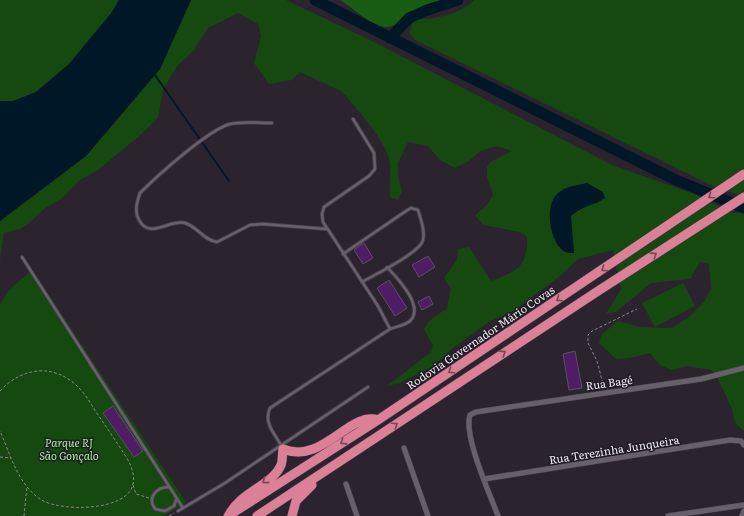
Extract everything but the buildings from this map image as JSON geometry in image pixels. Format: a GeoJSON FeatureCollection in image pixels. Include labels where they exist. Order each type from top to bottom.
{"type":"FeatureCollection","features":[{"type":"Feature","properties":{"kind":"highway","name":"Rodovia Governador Mário Covas"},"geometry":{"type":"LineString","coordinates":[[228,516],[378,420],[744,174]]}},
{"type":"Feature","properties":{"kind":"highway"},"geometry":{"type":"LineString","coordinates":[[257,516],[598,291],[744,197]]}},
{"type":"Feature","properties":{"kind":"highway"},"geometry":{"type":"LineString","coordinates":[[282,447],[292,453],[313,449],[327,442],[362,419],[371,417],[378,420]]}},
{"type":"Feature","properties":{"kind":"highway"},"geometry":{"type":"LineString","coordinates":[[228,516],[236,502],[273,476],[279,469],[282,460],[282,447]]}},
{"type":"Feature","properties":{"kind":"highway"},"geometry":{"type":"LineString","coordinates":[[292,516],[296,501],[323,473]]}},
{"type":"Feature","properties":{"kind":"street","name":"Rua Bagé"},"geometry":{"type":"LineString","coordinates":[[484,479],[468,427],[470,415],[476,412],[701,378],[744,368]]}},
{"type":"Feature","properties":{"kind":"street","name":"Rua Terezinha Junqueira"},"geometry":{"type":"LineString","coordinates":[[484,479],[730,440],[741,441],[744,445]]}},
{"type":"Feature","properties":{"kind":"street"},"geometry":{"type":"LineString","coordinates":[[404,448],[428,516]]}},
{"type":"Feature","properties":{"kind":"street"},"geometry":{"type":"LineString","coordinates":[[484,479],[498,516]]}},
{"type":"Feature","properties":{"kind":"street"},"geometry":{"type":"LineString","coordinates":[[346,484],[357,516]]}},
{"type":"Feature","properties":{"kind":"street"},"geometry":{"type":"LineString","coordinates":[[668,516],[744,505]]}},
{"type":"Feature","properties":{"kind":"street"},"geometry":{"type":"LineString","coordinates":[[742,516],[744,511]]}},
{"type":"Feature","properties":{"kind":"lane"},"geometry":{"type":"LineString","coordinates":[[353,118],[374,153],[375,169],[369,176],[324,207],[322,214],[327,229],[385,318],[390,329]]}},
{"type":"Feature","properties":{"kind":"lane"},"geometry":{"type":"LineString","coordinates":[[272,123],[228,125],[204,140],[177,160],[140,193],[136,202],[136,211],[143,225],[155,229],[179,222],[187,224],[205,238],[217,242],[250,225],[263,224],[327,229]]}},
{"type":"Feature","properties":{"kind":"lane"},"geometry":{"type":"LineString","coordinates":[[343,254],[411,208],[418,210],[424,231],[423,242],[414,251],[362,282]]}},
{"type":"Feature","properties":{"kind":"lane"},"geometry":{"type":"LineString","coordinates":[[22,256],[183,508]]}},
{"type":"Feature","properties":{"kind":"lane"},"geometry":{"type":"LineString","coordinates":[[282,447],[268,422],[267,414],[270,408],[390,329],[410,321],[415,313],[414,303],[400,281],[387,267]]}},
{"type":"Feature","properties":{"kind":"lane"},"geometry":{"type":"LineString","coordinates":[[178,511],[282,447],[368,387]]}},
{"type":"Feature","properties":{"kind":"lane"},"geometry":{"type":"LineString","coordinates":[[169,487],[159,489],[153,494],[153,506],[155,509],[161,511],[169,510],[174,506],[176,499]]}},
{"type":"Feature","properties":{"kind":"path"},"geometry":{"type":"LineString","coordinates":[[605,392],[597,361],[588,343],[588,335],[592,330],[637,309]]}},
{"type":"Feature","properties":{"kind":"path"},"geometry":{"type":"LineString","coordinates":[[0,391],[12,379],[33,371],[52,371],[69,380],[82,390],[128,460],[132,469],[133,485],[136,494],[140,497],[152,498]]}},
{"type":"Feature","properties":{"kind":"path"},"geometry":{"type":"LineString","coordinates":[[0,431],[27,486],[41,500],[58,505],[85,508],[116,501],[129,491],[133,485]]}},
{"type":"Feature","properties":{"kind":"path"},"geometry":{"type":"LineString","coordinates":[[0,457],[12,458]]}},
{"type":"Feature","properties":{"kind":"path"},"geometry":{"type":"LineString","coordinates":[[24,516],[27,486]]}},
{"type":"Feature","properties":{"kind":"path"},"geometry":{"type":"LineString","coordinates":[[170,516],[178,511]]}},
{"type":"Feature","properties":{"kind":"green space"},"geometry":{"type":"Polygon","coordinates":[[[0,0],[119,0],[112,12],[69,64],[36,92],[13,101],[0,101],[0,0]]]}},
{"type":"Feature","properties":{"kind":"green space"},"geometry":{"type":"Polygon","coordinates":[[[191,0],[286,0],[372,41],[612,165],[697,195],[732,213],[744,213],[744,431],[735,423],[732,409],[717,377],[711,370],[687,366],[672,370],[660,365],[650,353],[630,358],[616,359],[599,343],[602,334],[618,321],[640,327],[672,328],[689,317],[704,302],[711,289],[709,264],[700,262],[690,279],[651,283],[616,312],[606,314],[621,289],[613,250],[578,259],[560,276],[515,310],[490,321],[453,348],[432,367],[399,383],[387,386],[431,352],[433,346],[424,329],[429,321],[447,308],[451,289],[444,278],[457,260],[458,249],[469,247],[491,281],[514,271],[523,261],[527,247],[527,237],[520,232],[483,225],[475,215],[486,206],[493,195],[487,177],[487,167],[492,161],[512,151],[497,146],[480,151],[469,161],[455,168],[440,160],[428,146],[408,142],[398,163],[398,176],[402,191],[398,200],[390,197],[390,163],[388,155],[373,129],[348,98],[341,91],[300,72],[292,80],[269,84],[254,63],[261,36],[258,24],[238,13],[208,28],[194,50],[177,66],[163,90],[158,118],[138,137],[98,170],[80,180],[61,199],[44,209],[28,224],[20,229],[4,233],[0,260],[0,221],[86,156],[160,69],[191,0]]]}},
{"type":"Feature","properties":{"kind":"green space"},"geometry":{"type":"Polygon","coordinates":[[[340,0],[448,0],[419,8],[396,25],[385,27],[368,20],[340,0]]]}},
{"type":"Feature","properties":{"kind":"green space"},"geometry":{"type":"Polygon","coordinates":[[[474,0],[744,0],[744,197],[715,187],[415,40],[409,33],[414,20],[430,19],[454,13],[474,0]]]}},
{"type":"Feature","properties":{"kind":"green space","name":"Parque RJ São Gonçalo"},"geometry":{"type":"Polygon","coordinates":[[[32,270],[186,502],[164,516],[0,516],[0,304],[9,290],[32,270]]]}},
{"type":"Feature","properties":{"kind":"green space"},"geometry":{"type":"Polygon","coordinates":[[[683,283],[695,306],[655,327],[642,303],[683,283]]]}},
{"type":"Feature","properties":{"kind":"water"},"geometry":{"type":"Polygon","coordinates":[[[119,0],[191,0],[160,69],[86,156],[0,221],[0,101],[13,101],[36,92],[69,64],[112,12],[119,0]]]}},
{"type":"Feature","properties":{"kind":"water"},"geometry":{"type":"Polygon","coordinates":[[[587,183],[603,192],[605,198],[575,212],[571,216],[574,253],[565,252],[555,241],[552,233],[550,224],[551,206],[558,193],[561,191],[572,186],[587,183]]]}},
{"type":"Feature","properties":{"kind":"waterway"},"geometry":{"type":"LineString","coordinates":[[315,0],[676,180],[744,208]]}},
{"type":"Feature","properties":{"kind":"waterway"},"geometry":{"type":"LineString","coordinates":[[390,38],[409,18],[427,10],[458,0]]}},
{"type":"Feature","properties":{"kind":"waterway"},"geometry":{"type":"LineString","coordinates":[[155,75],[229,181]]}}]}
